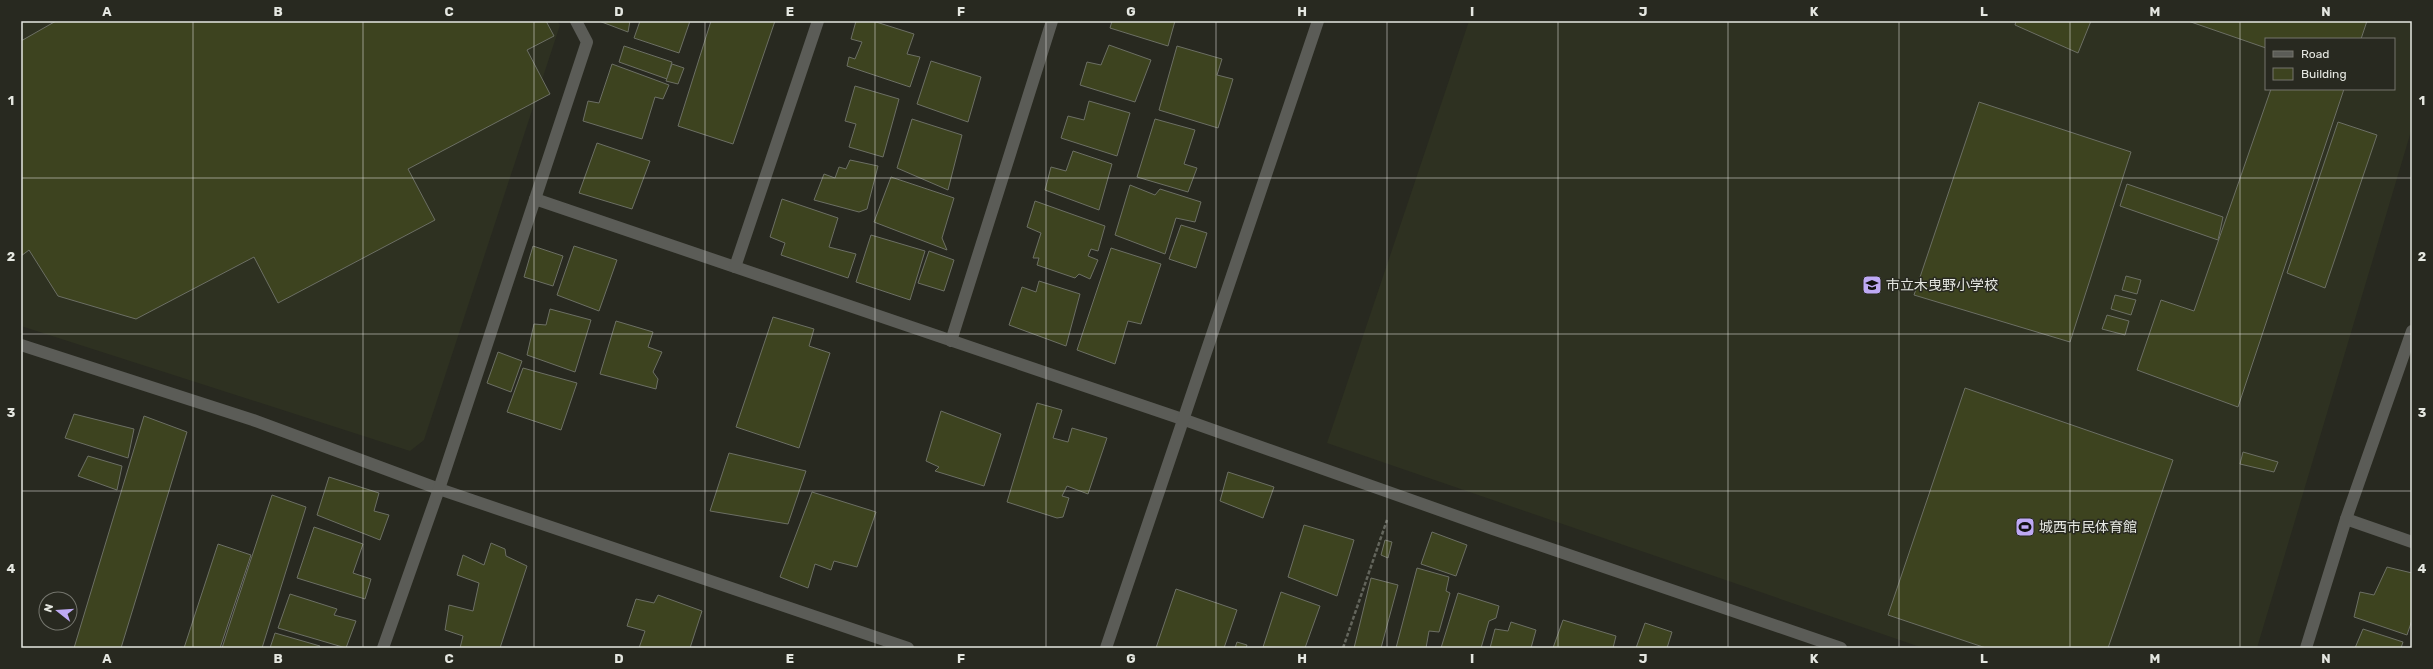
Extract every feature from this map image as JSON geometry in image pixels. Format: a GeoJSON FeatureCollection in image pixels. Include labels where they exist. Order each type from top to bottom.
{"type":"FeatureCollection","features":[{"type":"Feature","properties":{"kind":"street"},"geometry":{"type":"LineString","coordinates":[[383,648],[439,489],[587,42],[576,21]]}},
{"type":"Feature","properties":{"kind":"street"},"geometry":{"type":"LineString","coordinates":[[735,267],[818,21]]}},
{"type":"Feature","properties":{"kind":"street"},"geometry":{"type":"LineString","coordinates":[[951,341],[1052,21]]}},
{"type":"Feature","properties":{"kind":"street"},"geometry":{"type":"LineString","coordinates":[[1106,648],[1185,420],[1318,21]]}},
{"type":"Feature","properties":{"kind":"street"},"geometry":{"type":"LineString","coordinates":[[535,199],[1185,420],[1396,495],[1841,648]]}},
{"type":"Feature","properties":{"kind":"street"},"geometry":{"type":"LineString","coordinates":[[2306,648],[2346,519],[2412,331]]}},
{"type":"Feature","properties":{"kind":"street"},"geometry":{"type":"LineString","coordinates":[[21,345],[253,420],[439,489],[908,648]]}},
{"type":"Feature","properties":{"kind":"street"},"geometry":{"type":"LineString","coordinates":[[2346,519],[2412,542]]}},
{"type":"Feature","properties":{"kind":"path"},"geometry":{"type":"LineString","coordinates":[[1343,648],[1396,495]]}},
{"type":"Feature","properties":{"kind":"shaded area"},"geometry":{"type":"Polygon","coordinates":[[[21,21],[557,21],[560,25],[424,440],[410,451],[21,326],[21,21]]]}},
{"type":"Feature","properties":{"kind":"shaded area","name":"市立木曳野小学校"},"geometry":{"type":"Polygon","coordinates":[[[1469,21],[2412,21],[2412,128],[2257,648],[1923,648],[1327,443],[1469,21]]]}},
{"type":"Feature","properties":{"kind":"building"},"geometry":{"type":"Polygon","coordinates":[[[56,21],[546,21],[554,36],[527,50],[550,94],[408,169],[435,220],[278,303],[254,257],[136,319],[58,296],[29,250],[21,256],[21,41],[56,21]]]}},
{"type":"Feature","properties":{"kind":"building"},"geometry":{"type":"Polygon","coordinates":[[[599,21],[630,21],[628,32],[599,21]]]}},
{"type":"Feature","properties":{"kind":"building"},"geometry":{"type":"Polygon","coordinates":[[[640,21],[690,21],[679,53],[634,38],[640,21]]]}},
{"type":"Feature","properties":{"kind":"building"},"geometry":{"type":"Polygon","coordinates":[[[711,21],[775,21],[733,144],[678,126],[711,21]]]}},
{"type":"Feature","properties":{"kind":"building"},"geometry":{"type":"Polygon","coordinates":[[[856,21],[873,21],[914,34],[907,54],[920,57],[910,87],[847,66],[849,57],[855,59],[862,42],[851,39],[856,21]]]}},
{"type":"Feature","properties":{"kind":"building"},"geometry":{"type":"Polygon","coordinates":[[[1112,21],[1175,21],[1168,46],[1110,28],[1112,21]]]}},
{"type":"Feature","properties":{"kind":"building"},"geometry":{"type":"Polygon","coordinates":[[[2016,21],[2091,21],[2078,53],[2015,25],[2016,21]]]}},
{"type":"Feature","properties":{"kind":"building"},"geometry":{"type":"Polygon","coordinates":[[[2188,21],[2367,21],[2361,38],[2265,38],[2265,48],[2188,21]]]}},
{"type":"Feature","properties":{"kind":"building"},"geometry":{"type":"Polygon","coordinates":[[[1109,45],[1151,60],[1135,102],[1080,85],[1087,62],[1101,65],[1109,45]]]}},
{"type":"Feature","properties":{"kind":"building"},"geometry":{"type":"Polygon","coordinates":[[[624,46],[672,62],[667,79],[619,62],[624,46]]]}},
{"type":"Feature","properties":{"kind":"building"},"geometry":{"type":"Polygon","coordinates":[[[1177,46],[1222,59],[1217,75],[1233,79],[1218,128],[1159,110],[1177,46]]]}},
{"type":"Feature","properties":{"kind":"building"},"geometry":{"type":"Polygon","coordinates":[[[931,61],[981,77],[968,122],[917,104],[931,61]]]}},
{"type":"Feature","properties":{"kind":"building"},"geometry":{"type":"Polygon","coordinates":[[[612,64],[669,85],[663,99],[655,97],[642,139],[583,121],[588,101],[599,103],[612,64]]]}},
{"type":"Feature","properties":{"kind":"building"},"geometry":{"type":"Polygon","coordinates":[[[672,64],[684,68],[678,84],[666,81],[672,64]]]}},
{"type":"Feature","properties":{"kind":"building"},"geometry":{"type":"Polygon","coordinates":[[[855,86],[899,99],[883,157],[849,147],[856,124],[845,121],[855,86]]]}},
{"type":"Feature","properties":{"kind":"building"},"geometry":{"type":"Polygon","coordinates":[[[2271,90],[2344,90],[2238,407],[2137,370],[2161,300],[2194,311],[2271,90]]]}},
{"type":"Feature","properties":{"kind":"building"},"geometry":{"type":"Polygon","coordinates":[[[1089,101],[1130,113],[1117,156],[1061,138],[1068,116],[1084,120],[1089,101]]]}},
{"type":"Feature","properties":{"kind":"building"},"geometry":{"type":"Polygon","coordinates":[[[1979,102],[2131,152],[2070,342],[1914,295],[1979,102]]]}},
{"type":"Feature","properties":{"kind":"building"},"geometry":{"type":"Polygon","coordinates":[[[912,119],[962,135],[948,190],[897,168],[912,119]]]}},
{"type":"Feature","properties":{"kind":"building"},"geometry":{"type":"Polygon","coordinates":[[[1155,119],[1195,130],[1184,164],[1197,168],[1188,192],[1137,177],[1155,119]]]}},
{"type":"Feature","properties":{"kind":"building"},"geometry":{"type":"Polygon","coordinates":[[[2338,122],[2377,135],[2325,288],[2287,273],[2338,122]]]}},
{"type":"Feature","properties":{"kind":"building"},"geometry":{"type":"Polygon","coordinates":[[[597,143],[650,161],[632,209],[579,193],[597,143]]]}},
{"type":"Feature","properties":{"kind":"building"},"geometry":{"type":"Polygon","coordinates":[[[1073,151],[1112,164],[1099,210],[1045,190],[1051,167],[1066,171],[1073,151]]]}},
{"type":"Feature","properties":{"kind":"building"},"geometry":{"type":"Polygon","coordinates":[[[850,160],[878,166],[867,209],[859,212],[814,200],[824,174],[835,178],[839,167],[846,169],[850,160]]]}},
{"type":"Feature","properties":{"kind":"building"},"geometry":{"type":"Polygon","coordinates":[[[891,177],[954,198],[942,238],[947,250],[874,222],[891,177]]]}},
{"type":"Feature","properties":{"kind":"building"},"geometry":{"type":"Polygon","coordinates":[[[2127,184],[2223,217],[2218,240],[2120,206],[2127,184]]]}},
{"type":"Feature","properties":{"kind":"building"},"geometry":{"type":"Polygon","coordinates":[[[1130,185],[1155,195],[1160,189],[1201,202],[1195,222],[1176,218],[1165,254],[1115,235],[1130,185]]]}},
{"type":"Feature","properties":{"kind":"building"},"geometry":{"type":"Polygon","coordinates":[[[782,199],[838,218],[829,247],[856,254],[848,278],[781,255],[785,243],[770,237],[782,199]]]}},
{"type":"Feature","properties":{"kind":"building"},"geometry":{"type":"Polygon","coordinates":[[[1035,201],[1105,226],[1098,251],[1091,249],[1088,256],[1098,260],[1090,279],[1079,274],[1075,278],[1037,265],[1039,258],[1033,258],[1041,233],[1027,227],[1035,201]]]}},
{"type":"Feature","properties":{"kind":"building"},"geometry":{"type":"Polygon","coordinates":[[[1181,225],[1207,233],[1196,268],[1169,259],[1181,225]]]}},
{"type":"Feature","properties":{"kind":"building"},"geometry":{"type":"Polygon","coordinates":[[[871,235],[925,251],[910,300],[856,282],[871,235]]]}},
{"type":"Feature","properties":{"kind":"building"},"geometry":{"type":"Polygon","coordinates":[[[533,246],[563,256],[553,286],[524,277],[533,246]]]}},
{"type":"Feature","properties":{"kind":"building"},"geometry":{"type":"Polygon","coordinates":[[[574,246],[617,260],[599,311],[557,295],[574,246]]]}},
{"type":"Feature","properties":{"kind":"building"},"geometry":{"type":"Polygon","coordinates":[[[1111,248],[1161,264],[1141,324],[1128,321],[1115,364],[1077,350],[1111,248]]]}},
{"type":"Feature","properties":{"kind":"building"},"geometry":{"type":"Polygon","coordinates":[[[929,251],[954,260],[944,291],[918,283],[929,251]]]}},
{"type":"Feature","properties":{"kind":"building"},"geometry":{"type":"Polygon","coordinates":[[[2126,276],[2141,280],[2137,294],[2122,290],[2126,276]]]}},
{"type":"Feature","properties":{"kind":"building"},"geometry":{"type":"Polygon","coordinates":[[[1039,281],[1080,294],[1066,346],[1009,325],[1022,287],[1036,292],[1039,281]]]}},
{"type":"Feature","properties":{"kind":"building"},"geometry":{"type":"Polygon","coordinates":[[[2115,295],[2136,300],[2131,315],[2111,309],[2115,295]]]}},
{"type":"Feature","properties":{"kind":"building"},"geometry":{"type":"Polygon","coordinates":[[[550,309],[591,320],[575,372],[527,355],[534,324],[546,325],[550,309]]]}},
{"type":"Feature","properties":{"kind":"building"},"geometry":{"type":"Polygon","coordinates":[[[2107,315],[2129,321],[2125,335],[2102,329],[2107,315]]]}},
{"type":"Feature","properties":{"kind":"building"},"geometry":{"type":"Polygon","coordinates":[[[773,317],[814,329],[809,346],[830,353],[799,448],[736,427],[773,317]]]}},
{"type":"Feature","properties":{"kind":"building"},"geometry":{"type":"Polygon","coordinates":[[[616,321],[653,332],[648,347],[662,352],[653,372],[658,379],[656,389],[600,374],[616,321]]]}},
{"type":"Feature","properties":{"kind":"building"},"geometry":{"type":"Polygon","coordinates":[[[498,352],[522,361],[511,392],[487,383],[498,352]]]}},
{"type":"Feature","properties":{"kind":"building"},"geometry":{"type":"Polygon","coordinates":[[[523,368],[577,383],[561,430],[507,412],[523,368]]]}},
{"type":"Feature","properties":{"kind":"building"},"geometry":{"type":"Polygon","coordinates":[[[1965,388],[2173,460],[2108,648],[1986,648],[1888,615],[1965,388]]]}},
{"type":"Feature","properties":{"kind":"building"},"geometry":{"type":"Polygon","coordinates":[[[1037,403],[1062,410],[1053,438],[1068,442],[1072,428],[1107,438],[1088,494],[1067,486],[1062,496],[1069,498],[1063,517],[1057,518],[1007,502],[1037,403]]]}},
{"type":"Feature","properties":{"kind":"building"},"geometry":{"type":"Polygon","coordinates":[[[941,411],[1001,434],[984,486],[935,471],[939,467],[926,461],[941,411]]]}},
{"type":"Feature","properties":{"kind":"building"},"geometry":{"type":"Polygon","coordinates":[[[74,414],[134,429],[128,458],[65,438],[74,414]]]}},
{"type":"Feature","properties":{"kind":"building"},"geometry":{"type":"Polygon","coordinates":[[[144,416],[187,432],[121,648],[74,648],[144,416]]]}},
{"type":"Feature","properties":{"kind":"building"},"geometry":{"type":"Polygon","coordinates":[[[2243,452],[2278,462],[2274,472],[2240,464],[2243,452]]]}},
{"type":"Feature","properties":{"kind":"building"},"geometry":{"type":"Polygon","coordinates":[[[729,453],[806,471],[788,524],[710,511],[729,453]]]}},
{"type":"Feature","properties":{"kind":"building"},"geometry":{"type":"Polygon","coordinates":[[[88,456],[122,466],[117,490],[78,476],[88,456]]]}},
{"type":"Feature","properties":{"kind":"building"},"geometry":{"type":"Polygon","coordinates":[[[1228,472],[1274,487],[1263,518],[1220,501],[1228,472]]]}},
{"type":"Feature","properties":{"kind":"building"},"geometry":{"type":"Polygon","coordinates":[[[329,477],[379,493],[374,511],[389,515],[380,540],[317,515],[329,477]]]}},
{"type":"Feature","properties":{"kind":"building"},"geometry":{"type":"Polygon","coordinates":[[[812,492],[876,512],[857,567],[834,561],[831,570],[815,564],[808,588],[780,577],[812,492]]]}},
{"type":"Feature","properties":{"kind":"building"},"geometry":{"type":"Polygon","coordinates":[[[272,495],[306,507],[262,648],[222,648],[272,495]]]}},
{"type":"Feature","properties":{"kind":"building"},"geometry":{"type":"Polygon","coordinates":[[[1304,525],[1354,540],[1337,596],[1288,577],[1304,525]]]}},
{"type":"Feature","properties":{"kind":"building"},"geometry":{"type":"Polygon","coordinates":[[[314,527],[363,544],[353,573],[371,579],[365,599],[297,578],[314,527]]]}},
{"type":"Feature","properties":{"kind":"building"},"geometry":{"type":"Polygon","coordinates":[[[1432,532],[1467,545],[1456,576],[1421,564],[1432,532]]]}},
{"type":"Feature","properties":{"kind":"building"},"geometry":{"type":"Polygon","coordinates":[[[1385,540],[1392,542],[1388,558],[1381,555],[1385,540]]]}},
{"type":"Feature","properties":{"kind":"building"},"geometry":{"type":"Polygon","coordinates":[[[491,543],[505,549],[506,556],[527,566],[500,648],[460,648],[463,636],[445,630],[449,605],[473,611],[479,583],[457,575],[463,555],[484,565],[491,543]]]}},
{"type":"Feature","properties":{"kind":"building"},"geometry":{"type":"Polygon","coordinates":[[[218,544],[251,555],[220,648],[184,648],[218,544]]]}},
{"type":"Feature","properties":{"kind":"building"},"geometry":{"type":"Polygon","coordinates":[[[2387,567],[2412,573],[2412,620],[2407,635],[2354,617],[2360,592],[2374,595],[2387,567]]]}},
{"type":"Feature","properties":{"kind":"building"},"geometry":{"type":"Polygon","coordinates":[[[1417,568],[1449,577],[1446,591],[1450,593],[1439,632],[1429,631],[1426,648],[1396,648],[1417,568]]]}},
{"type":"Feature","properties":{"kind":"building"},"geometry":{"type":"Polygon","coordinates":[[[1371,578],[1398,585],[1381,648],[1354,648],[1371,578]]]}},
{"type":"Feature","properties":{"kind":"building"},"geometry":{"type":"Polygon","coordinates":[[[1176,589],[1237,610],[1224,648],[1156,648],[1176,589]]]}},
{"type":"Feature","properties":{"kind":"building"},"geometry":{"type":"Polygon","coordinates":[[[1281,592],[1320,606],[1305,648],[1263,647],[1281,592]]]}},
{"type":"Feature","properties":{"kind":"building"},"geometry":{"type":"Polygon","coordinates":[[[1458,593],[1499,606],[1496,618],[1489,621],[1481,648],[1441,648],[1458,593]]]}},
{"type":"Feature","properties":{"kind":"building"},"geometry":{"type":"Polygon","coordinates":[[[290,594],[337,609],[334,615],[356,621],[346,648],[278,628],[290,594]]]}},
{"type":"Feature","properties":{"kind":"building"},"geometry":{"type":"Polygon","coordinates":[[[658,595],[702,611],[690,648],[639,648],[645,631],[627,626],[636,599],[654,603],[658,595]]]}},
{"type":"Feature","properties":{"kind":"building"},"geometry":{"type":"Polygon","coordinates":[[[1563,620],[1616,636],[1613,648],[1553,648],[1563,620]]]}},
{"type":"Feature","properties":{"kind":"building"},"geometry":{"type":"Polygon","coordinates":[[[1511,622],[1536,630],[1531,648],[1490,648],[1495,629],[1508,631],[1511,622]]]}},
{"type":"Feature","properties":{"kind":"building"},"geometry":{"type":"Polygon","coordinates":[[[1645,623],[1672,632],[1667,648],[1636,648],[1645,623]]]}},
{"type":"Feature","properties":{"kind":"building"},"geometry":{"type":"Polygon","coordinates":[[[2363,629],[2403,642],[2401,648],[2355,648],[2363,629]]]}},
{"type":"Feature","properties":{"kind":"building"},"geometry":{"type":"Polygon","coordinates":[[[275,633],[320,646],[319,648],[270,648],[275,633]]]}},
{"type":"Feature","properties":{"kind":"building"},"geometry":{"type":"Polygon","coordinates":[[[1237,642],[1247,645],[1246,648],[1235,648],[1237,642]]]}},
{"type":"Feature","properties":{"kind":"place","name":"市立木曳野小学校"},"geometry":{"type":"Point","coordinates":[1872,285]}},
{"type":"Feature","properties":{"kind":"place","name":"城西市民体育館"},"geometry":{"type":"Point","coordinates":[2025,527]}}]}
